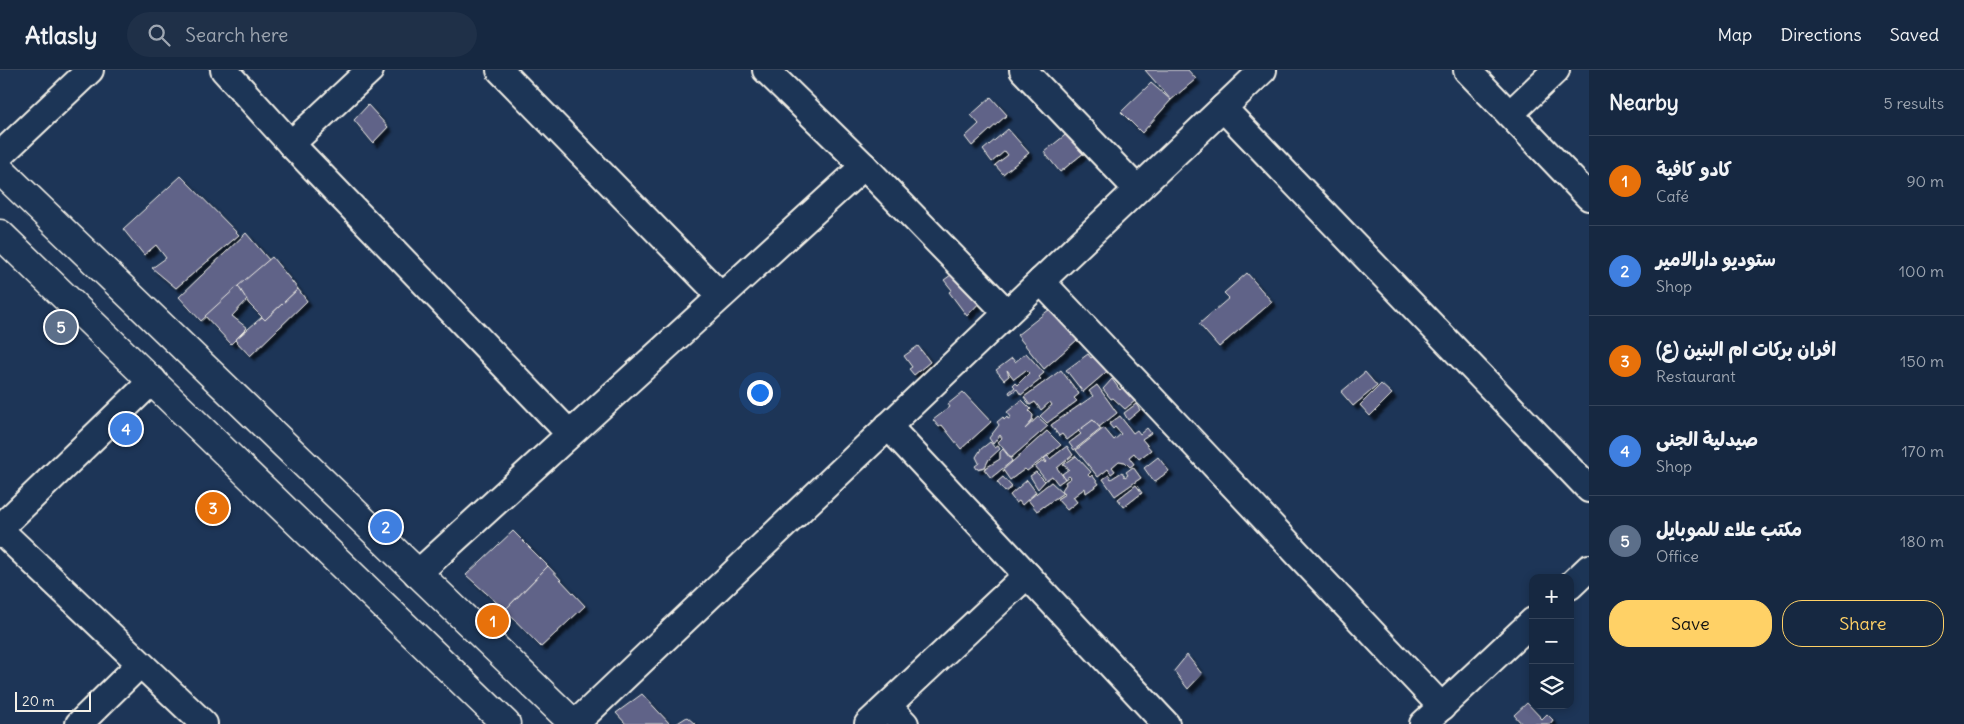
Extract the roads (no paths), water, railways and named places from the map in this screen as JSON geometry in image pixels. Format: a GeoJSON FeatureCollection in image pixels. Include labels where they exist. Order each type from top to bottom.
{"type":"FeatureCollection","features":[{"type":"Feature","properties":{"kind":"street"},"geometry":{"type":"LineString","coordinates":[[0,155],[90,70]]}},
{"type":"Feature","properties":{"kind":"street"},"geometry":{"type":"LineString","coordinates":[[224,70],[291,144],[570,434]]}},
{"type":"Feature","properties":{"kind":"street"},"geometry":{"type":"LineString","coordinates":[[291,144],[370,70]]}},
{"type":"Feature","properties":{"kind":"street"},"geometry":{"type":"LineString","coordinates":[[500,70],[721,296]]}},
{"type":"Feature","properties":{"kind":"street"},"geometry":{"type":"LineString","coordinates":[[766,70],[864,166],[1007,313]]}},
{"type":"Feature","properties":{"kind":"street"},"geometry":{"type":"LineString","coordinates":[[1022,70],[1137,190]]}},
{"type":"Feature","properties":{"kind":"street"},"geometry":{"type":"LineString","coordinates":[[0,170],[575,724],[1263,70]]}},
{"type":"Feature","properties":{"kind":"street"},"geometry":{"type":"LineString","coordinates":[[1467,70],[1589,197]]}},
{"type":"Feature","properties":{"kind":"street"},"geometry":{"type":"LineString","coordinates":[[1510,114],[1556,70]]}},
{"type":"Feature","properties":{"kind":"street"},"geometry":{"type":"LineString","coordinates":[[1223,108],[1589,488]]}},
{"type":"Feature","properties":{"kind":"street"},"geometry":{"type":"LineString","coordinates":[[418,574],[864,166]]}},
{"type":"Feature","properties":{"kind":"street"},"geometry":{"type":"LineString","coordinates":[[0,234],[153,380],[506,724]]}},
{"type":"Feature","properties":{"kind":"street"},"geometry":{"type":"LineString","coordinates":[[1040,281],[1432,715],[1529,625]]}},
{"type":"Feature","properties":{"kind":"street"},"geometry":{"type":"LineString","coordinates":[[153,380],[0,529],[204,724]]}},
{"type":"Feature","properties":{"kind":"street"},"geometry":{"type":"LineString","coordinates":[[888,426],[1166,724]]}},
{"type":"Feature","properties":{"kind":"street"},"geometry":{"type":"LineString","coordinates":[[1574,582],[1589,568]]}},
{"type":"Feature","properties":{"kind":"street"},"geometry":{"type":"LineString","coordinates":[[868,724],[897,715],[1027,575]]}},
{"type":"Feature","properties":{"kind":"street"},"geometry":{"type":"LineString","coordinates":[[79,724],[140,664]]}},
{"type":"Feature","properties":{"kind":"place","name":"مكتب علاء للموبايل"},"geometry":{"type":"Point","coordinates":[61,327]}},
{"type":"Feature","properties":{"kind":"place","name":"صيدلية الجنى"},"geometry":{"type":"Point","coordinates":[126,429]}},
{"type":"Feature","properties":{"kind":"place","name":"افران بركات ام البنين (ع)"},"geometry":{"type":"Point","coordinates":[213,508]}},
{"type":"Feature","properties":{"kind":"place","name":"ستوديو دارالامير"},"geometry":{"type":"Point","coordinates":[386,527]}},
{"type":"Feature","properties":{"kind":"place","name":"كادو كافية"},"geometry":{"type":"Point","coordinates":[493,621]}}]}
